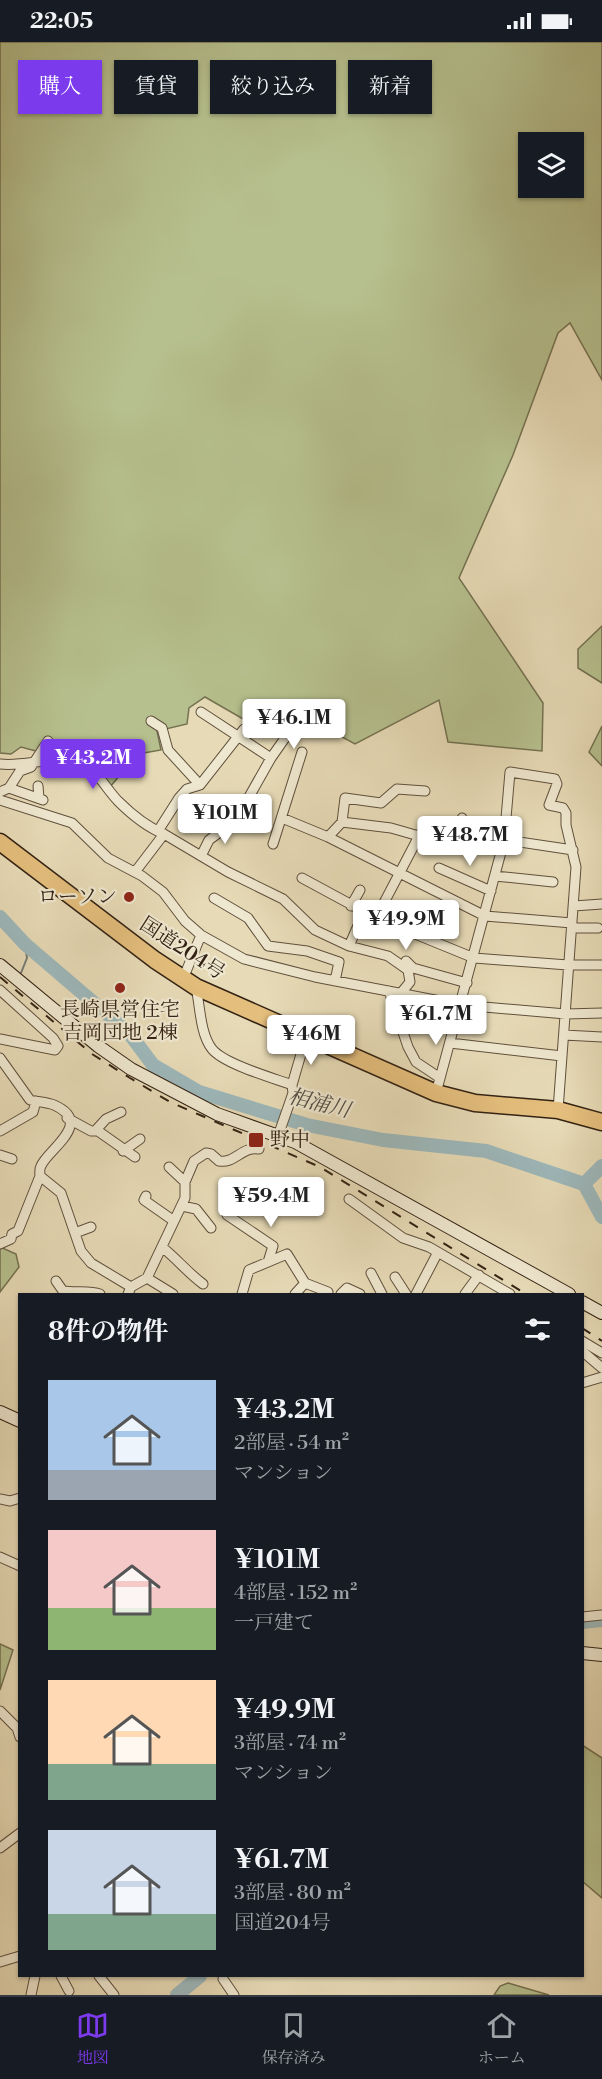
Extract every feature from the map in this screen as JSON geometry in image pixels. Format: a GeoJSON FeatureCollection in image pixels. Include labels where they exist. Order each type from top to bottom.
{"type":"FeatureCollection","features":[{"type":"Feature","properties":{"kind":"highway","name":"国道204号"},"geometry":{"type":"LineString","coordinates":[[0,842],[154,960],[190,983],[306,1037],[438,1086],[475,1103],[558,1110],[602,1122]]}},
{"type":"Feature","properties":{"kind":"street"},"geometry":{"type":"LineString","coordinates":[[201,712],[237,738],[271,758]]}},
{"type":"Feature","properties":{"kind":"street"},"geometry":{"type":"LineString","coordinates":[[151,721],[162,728],[168,750],[201,785]]}},
{"type":"Feature","properties":{"kind":"street"},"geometry":{"type":"LineString","coordinates":[[245,804],[271,758],[292,728],[310,727]]}},
{"type":"Feature","properties":{"kind":"street"},"geometry":{"type":"LineString","coordinates":[[135,872],[161,832],[179,798],[187,789],[201,785],[244,729]]}},
{"type":"Feature","properties":{"kind":"street"},"geometry":{"type":"LineString","coordinates":[[38,786],[41,799],[4,790],[20,771],[31,767],[48,741]]}},
{"type":"Feature","properties":{"kind":"street"},"geometry":{"type":"LineString","coordinates":[[273,844],[302,752]]}},
{"type":"Feature","properties":{"kind":"street"},"geometry":{"type":"LineString","coordinates":[[0,764],[71,761],[91,769],[97,772],[118,801],[161,832],[283,899],[315,930],[352,944],[400,957],[413,968],[467,983]]}},
{"type":"Feature","properties":{"kind":"street"},"geometry":{"type":"LineString","coordinates":[[438,1086],[504,841],[510,772],[555,779],[557,784],[549,805],[563,808],[566,813],[566,825],[576,867],[558,1110]]}},
{"type":"Feature","properties":{"kind":"street"},"geometry":{"type":"LineString","coordinates":[[328,837],[342,822],[345,798],[381,803],[397,789],[424,791]]}},
{"type":"Feature","properties":{"kind":"street"},"geometry":{"type":"LineString","coordinates":[[0,800],[72,823],[108,858],[135,872],[163,892],[185,921],[201,935],[244,959],[335,981],[461,1005],[566,1014],[602,1012]]}},
{"type":"Feature","properties":{"kind":"street"},"geometry":{"type":"LineString","coordinates":[[282,818],[328,837],[484,916],[598,928]]}},
{"type":"Feature","properties":{"kind":"street"},"geometry":{"type":"LineString","coordinates":[[461,834],[462,818]]}},
{"type":"Feature","properties":{"kind":"street"},"geometry":{"type":"LineString","coordinates":[[342,822],[391,828],[420,834],[433,840],[439,830],[573,850]]}},
{"type":"Feature","properties":{"kind":"street"},"geometry":{"type":"LineString","coordinates":[[201,856],[209,840],[232,823]]}},
{"type":"Feature","properties":{"kind":"street"},"geometry":{"type":"LineString","coordinates":[[376,918],[420,834]]}},
{"type":"Feature","properties":{"kind":"street"},"geometry":{"type":"LineString","coordinates":[[439,868],[491,891]]}},
{"type":"Feature","properties":{"kind":"street"},"geometry":{"type":"LineString","coordinates":[[495,876],[553,882]]}},
{"type":"Feature","properties":{"kind":"street"},"geometry":{"type":"LineString","coordinates":[[302,878],[376,918],[474,958],[568,965],[602,965]]}},
{"type":"Feature","properties":{"kind":"street"},"geometry":{"type":"LineString","coordinates":[[351,906],[360,890]]}},
{"type":"Feature","properties":{"kind":"street"},"geometry":{"type":"LineString","coordinates":[[214,898],[248,918],[268,946],[307,951],[339,962],[335,981]]}},
{"type":"Feature","properties":{"kind":"street"},"geometry":{"type":"LineString","coordinates":[[573,906],[602,904]]}},
{"type":"Feature","properties":{"kind":"street"},"geometry":{"type":"LineString","coordinates":[[352,944],[364,912]]}},
{"type":"Feature","properties":{"kind":"street"},"geometry":{"type":"LineString","coordinates":[[423,938],[427,927]]}},
{"type":"Feature","properties":{"kind":"street"},"geometry":{"type":"LineString","coordinates":[[201,935],[190,983],[207,1040],[213,1051],[244,1068],[292,1089]]}},
{"type":"Feature","properties":{"kind":"street"},"geometry":{"type":"LineString","coordinates":[[352,944],[371,955],[388,956],[408,970],[410,982],[400,993]]}},
{"type":"Feature","properties":{"kind":"street"},"geometry":{"type":"LineString","coordinates":[[0,964],[98,1046],[131,1069],[217,1114],[280,1131],[295,1142],[567,1293]]}},
{"type":"Feature","properties":{"kind":"street"},"geometry":{"type":"LineString","coordinates":[[0,990],[53,1038],[58,1046],[55,1050],[46,1050],[0,1039]]}},
{"type":"Feature","properties":{"kind":"street"},"geometry":{"type":"LineString","coordinates":[[389,991],[408,1047],[416,1062],[438,1086]]}},
{"type":"Feature","properties":{"kind":"street"},"geometry":{"type":"LineString","coordinates":[[564,1035],[602,1037]]}},
{"type":"Feature","properties":{"kind":"street"},"geometry":{"type":"LineString","coordinates":[[280,1131],[306,1037]]}},
{"type":"Feature","properties":{"kind":"street"},"geometry":{"type":"LineString","coordinates":[[450,1043],[562,1056]]}},
{"type":"Feature","properties":{"kind":"street"},"geometry":{"type":"LineString","coordinates":[[0,1058],[30,1100],[61,1109],[70,1128],[68,1134],[41,1166],[40,1176],[18,1231],[12,1234],[11,1239],[0,1244]]}},
{"type":"Feature","properties":{"kind":"street"},"geometry":{"type":"LineString","coordinates":[[0,1131],[33,1112],[36,1101]]}},
{"type":"Feature","properties":{"kind":"street"},"geometry":{"type":"LineString","coordinates":[[95,1131],[106,1119],[121,1112]]}},
{"type":"Feature","properties":{"kind":"street"},"geometry":{"type":"LineString","coordinates":[[67,1118],[95,1131],[135,1157]]}},
{"type":"Feature","properties":{"kind":"street"},"geometry":{"type":"LineString","coordinates":[[123,1151],[140,1139]]}},
{"type":"Feature","properties":{"kind":"street"},"geometry":{"type":"LineString","coordinates":[[40,1176],[61,1193],[81,1251],[91,1263],[129,1291],[147,1278],[182,1206],[185,1198],[185,1182],[194,1161],[199,1156],[212,1154],[219,1161],[224,1162],[252,1147],[259,1149]]}},
{"type":"Feature","properties":{"kind":"street"},"geometry":{"type":"LineString","coordinates":[[0,1155],[12,1159]]}},
{"type":"Feature","properties":{"kind":"street"},"geometry":{"type":"LineString","coordinates":[[170,1167],[185,1182]]}},
{"type":"Feature","properties":{"kind":"street"},"geometry":{"type":"LineString","coordinates":[[146,1196],[144,1200],[174,1221]]}},
{"type":"Feature","properties":{"kind":"street"},"geometry":{"type":"LineString","coordinates":[[350,1199],[403,1238],[438,1252],[508,1293]]}},
{"type":"Feature","properties":{"kind":"street"},"geometry":{"type":"LineString","coordinates":[[182,1206],[196,1209],[211,1228]]}},
{"type":"Feature","properties":{"kind":"street"},"geometry":{"type":"LineString","coordinates":[[227,1215],[273,1246],[268,1262]]}},
{"type":"Feature","properties":{"kind":"street"},"geometry":{"type":"LineString","coordinates":[[75,1233],[91,1227]]}},
{"type":"Feature","properties":{"kind":"street"},"geometry":{"type":"LineString","coordinates":[[162,1247],[181,1262],[184,1270],[196,1275],[203,1284]]}},
{"type":"Feature","properties":{"kind":"street"},"geometry":{"type":"LineString","coordinates":[[417,1293],[438,1252]]}},
{"type":"Feature","properties":{"kind":"street"},"geometry":{"type":"LineString","coordinates":[[242,1293],[249,1270],[287,1254],[305,1283],[328,1292]]}},
{"type":"Feature","properties":{"kind":"street"},"geometry":{"type":"LineString","coordinates":[[371,1273],[381,1293]]}},
{"type":"Feature","properties":{"kind":"street"},"geometry":{"type":"LineString","coordinates":[[466,1293],[478,1275]]}},
{"type":"Feature","properties":{"kind":"street"},"geometry":{"type":"LineString","coordinates":[[395,1277],[405,1293]]}},
{"type":"Feature","properties":{"kind":"street"},"geometry":{"type":"LineString","coordinates":[[147,1278],[172,1293]]}},
{"type":"Feature","properties":{"kind":"street"},"geometry":{"type":"LineString","coordinates":[[56,1281],[67,1293]]}},
{"type":"Feature","properties":{"kind":"street"},"geometry":{"type":"LineString","coordinates":[[296,1293],[305,1283]]}},
{"type":"Feature","properties":{"kind":"street"},"geometry":{"type":"LineString","coordinates":[[342,1293],[347,1288],[358,1293]]}},
{"type":"Feature","properties":{"kind":"street"},"geometry":{"type":"LineString","coordinates":[[584,1304],[602,1313]]}},
{"type":"Feature","properties":{"kind":"street"},"geometry":{"type":"LineString","coordinates":[[584,1342],[602,1353]]}},
{"type":"Feature","properties":{"kind":"street"},"geometry":{"type":"LineString","coordinates":[[584,1353],[602,1368]]}},
{"type":"Feature","properties":{"kind":"street"},"geometry":{"type":"LineString","coordinates":[[584,1383],[601,1380]]}},
{"type":"Feature","properties":{"kind":"street"},"geometry":{"type":"LineString","coordinates":[[0,1412],[18,1420]]}},
{"type":"Feature","properties":{"kind":"street"},"geometry":{"type":"LineString","coordinates":[[0,1499],[18,1500]]}},
{"type":"Feature","properties":{"kind":"street"},"geometry":{"type":"LineString","coordinates":[[0,1557],[18,1565]]}},
{"type":"Feature","properties":{"kind":"street"},"geometry":{"type":"LineString","coordinates":[[584,1617],[602,1615]]}},
{"type":"Feature","properties":{"kind":"street"},"geometry":{"type":"LineString","coordinates":[[584,1653],[602,1655]]}},
{"type":"Feature","properties":{"kind":"street"},"geometry":{"type":"LineString","coordinates":[[0,1711],[18,1729]]}},
{"type":"Feature","properties":{"kind":"street"},"geometry":{"type":"LineString","coordinates":[[0,1848],[18,1834]]}},
{"type":"Feature","properties":{"kind":"street"},"geometry":{"type":"LineString","coordinates":[[0,1962],[18,1957]]}},
{"type":"Feature","properties":{"kind":"street"},"geometry":{"type":"LineString","coordinates":[[31,1995],[34,1977]]}},
{"type":"Feature","properties":{"kind":"street"},"geometry":{"type":"LineString","coordinates":[[62,1977],[69,1991]]}},
{"type":"Feature","properties":{"kind":"street"},"geometry":{"type":"LineString","coordinates":[[100,1977],[114,1995]]}},
{"type":"Feature","properties":{"kind":"street"},"geometry":{"type":"LineString","coordinates":[[223,1979],[234,1995]]}},
{"type":"Feature","properties":{"kind":"green space"},"geometry":{"type":"Polygon","coordinates":[[[0,42],[602,42],[602,380],[570,323],[558,333],[513,455],[459,578],[543,703],[542,751],[448,742],[439,700],[355,744],[305,717],[258,707],[250,723],[205,697],[189,708],[187,724],[157,731],[161,750],[138,754],[109,788],[75,751],[47,754],[21,747],[11,754],[0,753],[0,42]]]}},
{"type":"Feature","properties":{"kind":"green space"},"geometry":{"type":"Polygon","coordinates":[[[602,626],[602,683],[578,668],[578,649],[602,626]]]}},
{"type":"Feature","properties":{"kind":"green space"},"geometry":{"type":"Polygon","coordinates":[[[602,726],[602,766],[589,752],[602,726]]]}},
{"type":"Feature","properties":{"kind":"green space"},"geometry":{"type":"Polygon","coordinates":[[[0,1247],[16,1254],[19,1267],[0,1292],[0,1247]]]}},
{"type":"Feature","properties":{"kind":"green space"},"geometry":{"type":"Polygon","coordinates":[[[0,1644],[13,1650],[0,1690],[0,1644]]]}},
{"type":"Feature","properties":{"kind":"green space"},"geometry":{"type":"Polygon","coordinates":[[[584,1746],[602,1758],[602,1898],[584,1883],[584,1746]]]}},
{"type":"Feature","properties":{"kind":"green space"},"geometry":{"type":"Polygon","coordinates":[[[508,1983],[549,1995],[494,1995],[500,1986],[508,1983]]]}},
{"type":"Feature","properties":{"kind":"waterway","name":"相浦川"},"geometry":{"type":"LineString","coordinates":[[0,917],[25,944],[129,1033],[153,1065],[199,1092],[307,1125],[383,1140],[486,1151],[584,1184],[602,1217]]}},
{"type":"Feature","properties":{"kind":"waterway"},"geometry":{"type":"LineString","coordinates":[[21,973],[27,958],[25,944]]}},
{"type":"Feature","properties":{"kind":"waterway"},"geometry":{"type":"LineString","coordinates":[[584,1184],[602,1166]]}},
{"type":"Feature","properties":{"kind":"waterway"},"geometry":{"type":"LineString","coordinates":[[584,1622],[602,1620]]}},
{"type":"Feature","properties":{"kind":"waterway"},"geometry":{"type":"LineString","coordinates":[[177,1995],[199,1977]]}},
{"type":"Feature","properties":{"kind":"railway"},"geometry":{"type":"LineString","coordinates":[[0,977],[92,1054],[130,1078],[170,1102],[320,1167],[524,1293]]}},
{"type":"Feature","properties":{"kind":"railway"},"geometry":{"type":"LineString","coordinates":[[584,1329],[602,1341]]}},
{"type":"Feature","properties":{"kind":"place","name":"ローソン"},"geometry":{"type":"Point","coordinates":[129,897]}},
{"type":"Feature","properties":{"kind":"place","name":"長崎県営住宅 吉岡団地 2棟"},"geometry":{"type":"Point","coordinates":[120,988]}},
{"type":"Feature","properties":{"kind":"place","name":"野中"},"geometry":{"type":"Point","coordinates":[256,1140]}}]}
